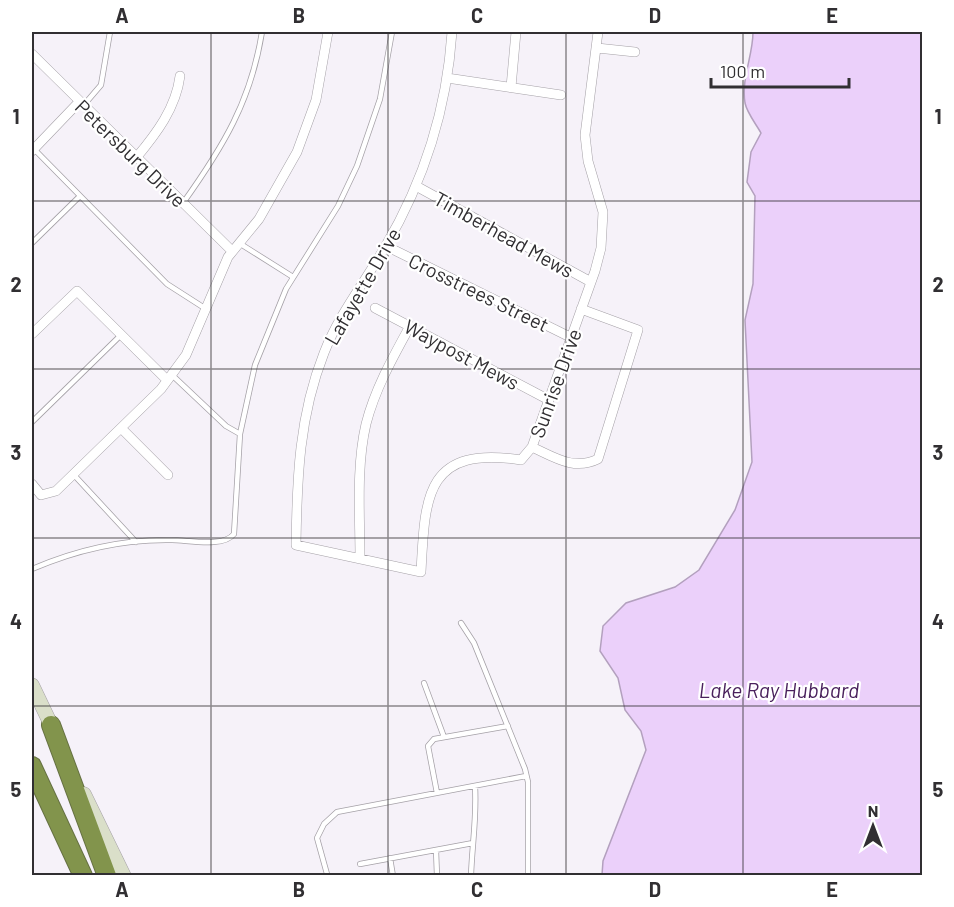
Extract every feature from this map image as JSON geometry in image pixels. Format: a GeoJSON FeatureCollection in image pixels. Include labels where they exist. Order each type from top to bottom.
{"type":"FeatureCollection","features":[{"type":"Feature","properties":{"kind":"highway"},"geometry":{"type":"LineString","coordinates":[[51,725],[107,876]]}},
{"type":"Feature","properties":{"kind":"highway"},"geometry":{"type":"LineString","coordinates":[[32,766],[83,876]]}},
{"type":"Feature","properties":{"kind":"street"},"geometry":{"type":"LineString","coordinates":[[32,484],[41,495],[56,491],[121,428],[169,377],[186,354],[235,247],[259,219],[297,152],[316,100],[328,32]]}},
{"type":"Feature","properties":{"kind":"street","name":"Lafayette Drive"},"geometry":{"type":"LineString","coordinates":[[296,545],[297,466],[308,399],[331,336],[386,246],[416,186],[441,110],[452,32]]}},
{"type":"Feature","properties":{"kind":"street"},"geometry":{"type":"LineString","coordinates":[[511,87],[516,32]]}},
{"type":"Feature","properties":{"kind":"street","name":"Sunrise Drive"},"geometry":{"type":"LineString","coordinates":[[296,545],[421,572],[424,513],[428,496],[435,483],[458,463],[488,456],[521,460],[532,447],[572,338],[601,248],[603,230],[600,195],[588,161],[585,135],[598,32]]}},
{"type":"Feature","properties":{"kind":"street"},"geometry":{"type":"LineString","coordinates":[[597,48],[635,52]]}},
{"type":"Feature","properties":{"kind":"street","name":"Petersburg Drive"},"geometry":{"type":"LineString","coordinates":[[32,54],[80,105],[183,203],[235,247]]}},
{"type":"Feature","properties":{"kind":"street"},"geometry":{"type":"LineString","coordinates":[[136,158],[167,115],[178,90],[180,76]]}},
{"type":"Feature","properties":{"kind":"street"},"geometry":{"type":"LineString","coordinates":[[447,78],[561,95]]}},
{"type":"Feature","properties":{"kind":"street"},"geometry":{"type":"LineString","coordinates":[[32,148],[80,105]]}},
{"type":"Feature","properties":{"kind":"street","name":"Timberhead Mews"},"geometry":{"type":"LineString","coordinates":[[416,186],[591,282]]}},
{"type":"Feature","properties":{"kind":"street","name":"Crosstrees Street"},"geometry":{"type":"LineString","coordinates":[[386,246],[572,338]]}},
{"type":"Feature","properties":{"kind":"street"},"geometry":{"type":"LineString","coordinates":[[32,334],[78,291],[169,377]]}},
{"type":"Feature","properties":{"kind":"street","name":"Waypost Mews"},"geometry":{"type":"LineString","coordinates":[[375,308],[549,400]]}},
{"type":"Feature","properties":{"kind":"street"},"geometry":{"type":"LineString","coordinates":[[532,447],[575,465],[588,464],[598,459],[638,330],[581,309]]}},
{"type":"Feature","properties":{"kind":"street"},"geometry":{"type":"LineString","coordinates":[[360,559],[361,472],[366,423],[391,361],[410,326]]}},
{"type":"Feature","properties":{"kind":"street"},"geometry":{"type":"LineString","coordinates":[[121,428],[168,475]]}},
{"type":"Feature","properties":{"kind":"street"},"geometry":{"type":"LineString","coordinates":[[32,685],[124,876]]}},
{"type":"Feature","properties":{"kind":"lane"},"geometry":{"type":"LineString","coordinates":[[80,105],[101,85],[110,32]]}},
{"type":"Feature","properties":{"kind":"lane"},"geometry":{"type":"LineString","coordinates":[[183,203],[231,130],[256,70],[262,32]]}},
{"type":"Feature","properties":{"kind":"lane"},"geometry":{"type":"LineString","coordinates":[[32,569],[96,548],[136,542],[225,541],[231,538],[235,529],[240,434],[255,365],[272,320],[293,277],[338,206],[365,146],[385,80],[393,32]]}},
{"type":"Feature","properties":{"kind":"lane"},"geometry":{"type":"LineString","coordinates":[[32,148],[167,284],[206,309]]}},
{"type":"Feature","properties":{"kind":"lane"},"geometry":{"type":"LineString","coordinates":[[32,243],[80,196]]}},
{"type":"Feature","properties":{"kind":"lane"},"geometry":{"type":"LineString","coordinates":[[235,247],[293,277]]}},
{"type":"Feature","properties":{"kind":"lane"},"geometry":{"type":"LineString","coordinates":[[32,423],[122,334]]}},
{"type":"Feature","properties":{"kind":"lane"},"geometry":{"type":"LineString","coordinates":[[169,377],[226,426],[240,434]]}},
{"type":"Feature","properties":{"kind":"lane"},"geometry":{"type":"LineString","coordinates":[[74,475],[136,542]]}},
{"type":"Feature","properties":{"kind":"lane"},"geometry":{"type":"LineString","coordinates":[[461,623],[474,643],[526,776],[528,876]]}},
{"type":"Feature","properties":{"kind":"lane"},"geometry":{"type":"LineString","coordinates":[[424,683],[444,737]]}},
{"type":"Feature","properties":{"kind":"lane"},"geometry":{"type":"LineString","coordinates":[[437,793],[428,746],[434,739],[508,726]]}},
{"type":"Feature","properties":{"kind":"lane"},"geometry":{"type":"LineString","coordinates":[[326,875],[317,838],[319,831],[331,816],[338,812],[526,776]]}},
{"type":"Feature","properties":{"kind":"lane"},"geometry":{"type":"LineString","coordinates":[[471,876],[476,832],[475,786]]}},
{"type":"Feature","properties":{"kind":"lane"},"geometry":{"type":"LineString","coordinates":[[360,864],[473,843]]}},
{"type":"Feature","properties":{"kind":"lane"},"geometry":{"type":"LineString","coordinates":[[436,850],[437,876]]}},
{"type":"Feature","properties":{"kind":"lane"},"geometry":{"type":"LineString","coordinates":[[390,858],[393,876]]}},
{"type":"Feature","properties":{"kind":"water","name":"Lake Ray Hubbard"},"geometry":{"type":"Polygon","coordinates":[[[753,32],[922,32],[922,875],[602,875],[603,861],[646,750],[641,731],[625,710],[618,678],[600,651],[603,626],[626,603],[675,587],[699,570],[735,510],[752,462],[745,320],[753,284],[755,196],[747,182],[751,152],[761,133],[748,111],[744,94],[753,32]]]}}]}
